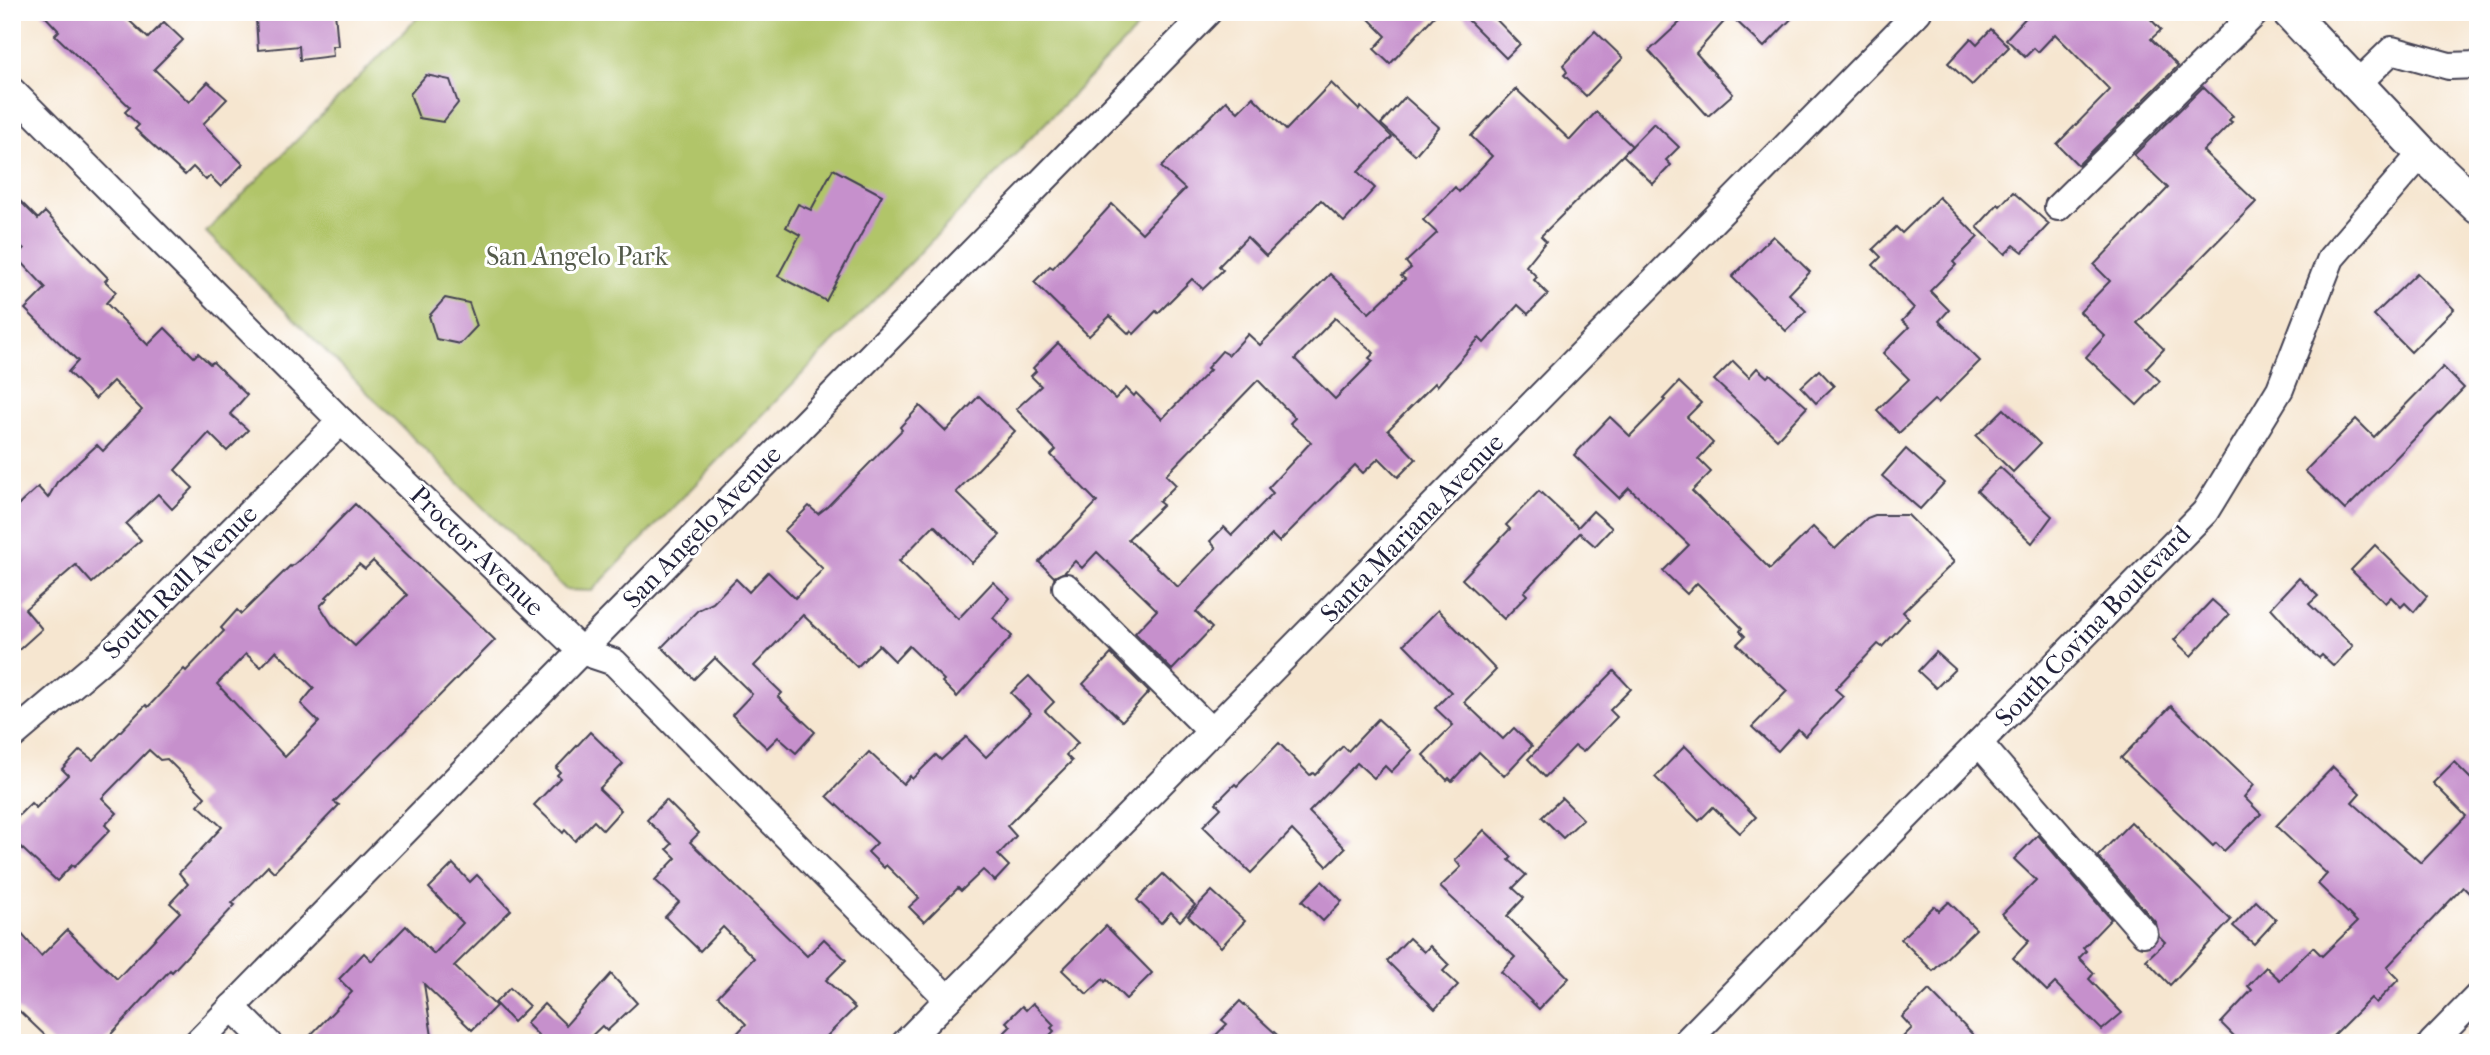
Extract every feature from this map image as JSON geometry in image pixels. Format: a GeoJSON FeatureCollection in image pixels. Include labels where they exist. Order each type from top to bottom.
{"type":"FeatureCollection","features":[{"type":"Feature","properties":{"kind":"main road"},"geometry":{"type":"LineString","coordinates":[[2289,12],[2422,153],[2477,204]]}},
{"type":"Feature","properties":{"kind":"street","name":"San Angelo Avenue"},"geometry":{"type":"LineString","coordinates":[[197,1043],[1208,12]]}},
{"type":"Feature","properties":{"kind":"street","name":"Santa Mariana Avenue"},"geometry":{"type":"LineString","coordinates":[[905,1043],[1918,12]]}},
{"type":"Feature","properties":{"kind":"street"},"geometry":{"type":"LineString","coordinates":[[2058,207],[2256,12]]}},
{"type":"Feature","properties":{"kind":"street"},"geometry":{"type":"LineString","coordinates":[[2357,84],[2392,50],[2449,66],[2478,65]]}},
{"type":"Feature","properties":{"kind":"street","name":"Proctor Avenue"},"geometry":{"type":"LineString","coordinates":[[12,91],[341,421],[581,651],[614,662],[948,999]]}},
{"type":"Feature","properties":{"kind":"street","name":"South Covina Boulevard"},"geometry":{"type":"LineString","coordinates":[[1685,1043],[2205,512],[2280,389],[2331,258],[2422,153]]}},
{"type":"Feature","properties":{"kind":"street","name":"South Rall Avenue"},"geometry":{"type":"LineString","coordinates":[[12,736],[110,653],[341,421]]}},
{"type":"Feature","properties":{"kind":"street"},"geometry":{"type":"LineString","coordinates":[[1066,587],[1212,732]]}},
{"type":"Feature","properties":{"kind":"street"},"geometry":{"type":"LineString","coordinates":[[1979,743],[2144,933]]}},
{"type":"Feature","properties":{"kind":"street"},"geometry":{"type":"LineString","coordinates":[[2432,1043],[2478,996]]}},
{"type":"Feature","properties":{"kind":"street"},"geometry":{"type":"LineString","coordinates":[[232,1007],[268,1043]]}},
{"type":"Feature","properties":{"kind":"green space","name":"San Angelo Park"},"geometry":{"type":"Polygon","coordinates":[[[423,12],[1153,12],[592,591],[566,590],[206,232],[423,12]]]}},
{"type":"Feature","properties":{"kind":"building"},"geometry":{"type":"Polygon","coordinates":[[[41,12],[120,12],[148,38],[164,22],[183,40],[154,69],[189,102],[208,82],[227,99],[203,124],[243,164],[221,187],[210,176],[206,180],[193,167],[185,175],[135,129],[139,125],[125,112],[130,107],[55,35],[59,31],[41,12]]]}},
{"type":"Feature","properties":{"kind":"building"},"geometry":{"type":"Polygon","coordinates":[[[303,12],[335,12],[338,46],[332,46],[333,56],[300,60],[299,46],[258,50],[256,18],[303,12]]]}},
{"type":"Feature","properties":{"kind":"building"},"geometry":{"type":"Polygon","coordinates":[[[1362,12],[1438,12],[1390,64],[1374,49],[1386,36],[1362,12]]]}},
{"type":"Feature","properties":{"kind":"building"},"geometry":{"type":"Polygon","coordinates":[[[1460,12],[1489,12],[1520,44],[1506,58],[1460,12]]]}},
{"type":"Feature","properties":{"kind":"building"},"geometry":{"type":"Polygon","coordinates":[[[1691,12],[1798,12],[1764,47],[1730,15],[1696,53],[1733,94],[1708,116],[1649,51],[1691,12]]]}},
{"type":"Feature","properties":{"kind":"building"},"geometry":{"type":"Polygon","coordinates":[[[2031,12],[2144,12],[2161,30],[2151,39],[2178,66],[2078,165],[2057,144],[2110,90],[2055,34],[2038,52],[2034,48],[2025,57],[2006,39],[2031,12]]]}},
{"type":"Feature","properties":{"kind":"building"},"geometry":{"type":"Polygon","coordinates":[[[1991,29],[2009,47],[1972,85],[1948,63],[1971,38],[1977,44],[1991,29]]]}},
{"type":"Feature","properties":{"kind":"building"},"geometry":{"type":"Polygon","coordinates":[[[1595,31],[1623,58],[1586,96],[1564,75],[1567,72],[1563,65],[1595,31]]]}},
{"type":"Feature","properties":{"kind":"building"},"geometry":{"type":"Polygon","coordinates":[[[426,75],[450,80],[458,103],[443,122],[419,118],[410,94],[426,75]]]}},
{"type":"Feature","properties":{"kind":"building"},"geometry":{"type":"Polygon","coordinates":[[[1331,83],[1392,137],[1358,172],[1375,188],[1344,222],[1321,200],[1266,256],[1247,237],[1219,266],[1223,270],[1203,289],[1192,279],[1134,334],[1131,331],[1129,334],[1110,316],[1089,336],[1034,282],[1050,266],[1053,268],[1112,204],[1142,233],[1185,189],[1161,167],[1226,101],[1238,112],[1253,97],[1286,130],[1331,83]]]}},
{"type":"Feature","properties":{"kind":"building"},"geometry":{"type":"Polygon","coordinates":[[[2203,87],[2233,116],[2229,120],[2232,122],[2203,151],[2256,202],[2137,323],[2164,349],[2146,368],[2160,381],[2137,405],[2086,357],[2105,336],[2080,312],[2110,281],[2094,265],[2168,188],[2134,155],[2203,87]]]}},
{"type":"Feature","properties":{"kind":"building"},"geometry":{"type":"Polygon","coordinates":[[[1516,89],[1570,140],[1596,112],[1632,146],[1541,236],[1546,241],[1526,266],[1537,277],[1534,280],[1548,294],[1528,314],[1518,305],[1484,343],[1479,338],[1437,386],[1435,383],[1388,430],[1416,459],[1398,477],[1379,458],[1363,473],[1355,465],[1279,542],[1272,535],[1196,612],[1212,628],[1172,670],[1135,633],[1157,610],[1097,552],[1082,568],[1075,561],[1065,572],[1054,577],[1039,562],[1097,502],[1051,455],[1056,450],[1016,409],[1041,386],[1031,376],[1036,371],[1033,368],[1058,343],[1115,399],[1126,388],[1134,396],[1136,393],[1162,419],[1210,370],[1207,368],[1222,351],[1229,355],[1248,334],[1260,345],[1330,274],[1369,313],[1405,279],[1401,276],[1411,268],[1406,262],[1437,233],[1423,220],[1455,187],[1459,192],[1492,156],[1471,136],[1516,89]],[[1335,318],[1295,359],[1335,399],[1373,361],[1369,358],[1374,353],[1335,318]],[[1258,380],[1166,475],[1176,485],[1159,502],[1163,505],[1128,539],[1178,587],[1216,548],[1210,541],[1224,527],[1232,535],[1273,493],[1268,488],[1311,442],[1290,423],[1295,418],[1258,380]]]}},
{"type":"Feature","properties":{"kind":"building"},"geometry":{"type":"Polygon","coordinates":[[[1405,97],[1439,127],[1415,155],[1381,124],[1405,97]]]}},
{"type":"Feature","properties":{"kind":"building"},"geometry":{"type":"Polygon","coordinates":[[[1654,123],[1679,147],[1666,160],[1671,165],[1653,184],[1623,155],[1654,123]]]}},
{"type":"Feature","properties":{"kind":"building"},"geometry":{"type":"Polygon","coordinates":[[[833,169],[882,195],[826,301],[778,276],[800,235],[786,227],[798,204],[811,210],[833,169]]]}},
{"type":"Feature","properties":{"kind":"building"},"geometry":{"type":"Polygon","coordinates":[[[2013,192],[2049,224],[2023,252],[2014,245],[2005,254],[1977,227],[2013,192]]]}},
{"type":"Feature","properties":{"kind":"building"},"geometry":{"type":"Polygon","coordinates":[[[12,193],[38,219],[45,212],[108,278],[105,281],[116,292],[106,303],[148,345],[165,328],[194,357],[198,353],[210,364],[213,362],[247,395],[230,414],[248,430],[227,451],[209,433],[175,470],[193,488],[172,509],[158,494],[126,524],[141,540],[92,583],[76,565],[25,609],[42,629],[12,656],[12,511],[38,487],[48,498],[57,482],[97,445],[103,451],[142,410],[113,381],[95,399],[68,372],[78,361],[25,309],[46,288],[16,256],[24,249],[12,237],[12,193]]]}},
{"type":"Feature","properties":{"kind":"building"},"geometry":{"type":"Polygon","coordinates":[[[1939,197],[1978,237],[1953,262],[1956,265],[1930,291],[1949,310],[1939,321],[1980,361],[1938,403],[1934,400],[1899,433],[1877,410],[1909,379],[1883,353],[1909,327],[1902,321],[1914,308],[1873,265],[1881,257],[1873,249],[1896,227],[1902,233],[1939,197]]]}},
{"type":"Feature","properties":{"kind":"building"},"geometry":{"type":"Polygon","coordinates":[[[1773,236],[1810,272],[1789,294],[1806,311],[1786,331],[1732,277],[1773,236]]]}},
{"type":"Feature","properties":{"kind":"building"},"geometry":{"type":"Polygon","coordinates":[[[2417,273],[2454,309],[2411,352],[2374,315],[2417,273]]]}},
{"type":"Feature","properties":{"kind":"building"},"geometry":{"type":"Polygon","coordinates":[[[445,298],[469,303],[477,326],[460,344],[436,339],[429,316],[445,298]]]}},
{"type":"Feature","properties":{"kind":"building"},"geometry":{"type":"Polygon","coordinates":[[[1733,361],[1749,377],[1757,368],[1767,377],[1770,374],[1807,407],[1777,439],[1714,380],[1733,361]]]}},
{"type":"Feature","properties":{"kind":"building"},"geometry":{"type":"Polygon","coordinates":[[[2443,367],[2464,388],[2345,510],[2305,471],[2356,419],[2374,437],[2443,367]]]}},
{"type":"Feature","properties":{"kind":"building"},"geometry":{"type":"Polygon","coordinates":[[[1819,370],[1834,386],[1816,403],[1801,387],[1819,370]]]}},
{"type":"Feature","properties":{"kind":"building"},"geometry":{"type":"Polygon","coordinates":[[[1679,382],[1701,403],[1687,417],[1713,443],[1698,459],[1711,472],[1692,491],[1770,569],[1813,527],[1835,549],[1867,518],[1875,515],[1908,515],[1954,562],[1903,612],[1909,618],[1882,647],[1878,644],[1835,689],[1843,696],[1805,736],[1798,729],[1778,751],[1752,727],[1787,691],[1737,644],[1745,636],[1740,631],[1742,628],[1697,583],[1687,594],[1663,571],[1689,545],[1629,488],[1619,498],[1574,455],[1610,417],[1630,436],[1679,382]]]}},
{"type":"Feature","properties":{"kind":"building"},"geometry":{"type":"Polygon","coordinates":[[[979,396],[1015,431],[956,492],[1000,535],[972,563],[934,525],[899,561],[958,619],[993,582],[1010,598],[993,618],[1012,636],[957,697],[942,682],[944,680],[909,646],[895,661],[879,645],[857,667],[803,615],[754,666],[782,693],[778,697],[815,732],[796,753],[778,737],[767,748],[732,715],[752,694],[715,658],[694,679],[662,647],[698,610],[713,603],[736,579],[749,592],[768,572],[795,598],[823,569],[784,531],[809,506],[818,514],[827,507],[902,430],[900,427],[920,406],[946,431],[979,396]]]}},
{"type":"Feature","properties":{"kind":"building"},"geometry":{"type":"Polygon","coordinates":[[[2004,409],[2040,444],[2013,472],[1976,436],[2004,409]]]}},
{"type":"Feature","properties":{"kind":"building"},"geometry":{"type":"Polygon","coordinates":[[[1906,449],[1944,483],[1920,509],[1882,476],[1906,449]]]}},
{"type":"Feature","properties":{"kind":"building"},"geometry":{"type":"Polygon","coordinates":[[[2000,467],[2052,516],[2032,543],[1977,491],[2000,467]]]}},
{"type":"Feature","properties":{"kind":"building"},"geometry":{"type":"Polygon","coordinates":[[[1539,491],[1578,527],[1593,511],[1612,528],[1595,546],[1580,533],[1524,592],[1527,595],[1504,619],[1462,579],[1510,529],[1506,525],[1539,491]]]}},
{"type":"Feature","properties":{"kind":"building"},"geometry":{"type":"Polygon","coordinates":[[[355,504],[495,640],[334,802],[339,805],[274,872],[268,866],[232,903],[235,905],[103,1043],[53,1043],[12,1004],[12,923],[41,956],[67,930],[117,979],[180,912],[170,903],[188,884],[179,873],[222,827],[198,805],[205,797],[167,759],[160,760],[149,750],[102,798],[117,813],[105,825],[110,830],[57,881],[12,839],[12,822],[31,803],[36,808],[68,775],[62,769],[80,750],[93,760],[146,705],[148,707],[184,669],[186,671],[224,631],[221,628],[237,610],[241,614],[355,504]],[[373,561],[365,569],[359,564],[320,606],[333,626],[355,646],[407,595],[373,561]],[[276,651],[261,667],[246,654],[217,684],[285,757],[319,722],[301,704],[314,688],[276,651]]]}},
{"type":"Feature","properties":{"kind":"building"},"geometry":{"type":"Polygon","coordinates":[[[2375,545],[2427,596],[2414,612],[2405,603],[2401,607],[2391,597],[2385,603],[2351,570],[2375,545]]]}},
{"type":"Feature","properties":{"kind":"building"},"geometry":{"type":"Polygon","coordinates":[[[2299,578],[2318,596],[2309,604],[2353,646],[2334,666],[2322,655],[2319,658],[2310,651],[2271,608],[2299,578]]]}},
{"type":"Feature","properties":{"kind":"building"},"geometry":{"type":"Polygon","coordinates":[[[2212,600],[2229,615],[2191,656],[2174,640],[2212,600]]]}},
{"type":"Feature","properties":{"kind":"building"},"geometry":{"type":"Polygon","coordinates":[[[1438,610],[1496,670],[1464,702],[1503,739],[1514,728],[1532,746],[1504,776],[1479,752],[1452,781],[1449,778],[1447,780],[1423,755],[1453,725],[1435,708],[1451,692],[1404,644],[1438,610]]]}},
{"type":"Feature","properties":{"kind":"building"},"geometry":{"type":"Polygon","coordinates":[[[1936,652],[1955,669],[1936,688],[1918,671],[1936,652]]]}},
{"type":"Feature","properties":{"kind":"building"},"geometry":{"type":"Polygon","coordinates":[[[1111,654],[1149,692],[1122,721],[1083,684],[1111,654]]]}},
{"type":"Feature","properties":{"kind":"building"},"geometry":{"type":"Polygon","coordinates":[[[1614,671],[1631,689],[1610,710],[1617,717],[1583,752],[1575,746],[1545,777],[1528,759],[1614,671]]]}},
{"type":"Feature","properties":{"kind":"building"},"geometry":{"type":"Polygon","coordinates":[[[1029,676],[1054,702],[1045,711],[1078,743],[1066,755],[1072,761],[1007,826],[1016,836],[998,855],[1009,866],[995,881],[983,870],[961,891],[958,888],[924,922],[909,907],[919,898],[886,865],[884,868],[868,852],[877,843],[827,796],[869,752],[903,784],[910,776],[912,779],[936,755],[941,760],[966,737],[986,757],[1031,713],[1011,693],[1029,676]]]}},
{"type":"Feature","properties":{"kind":"building"},"geometry":{"type":"Polygon","coordinates":[[[2171,706],[2254,785],[2244,797],[2261,814],[2224,851],[2216,843],[2213,846],[2121,758],[2171,706]]]}},
{"type":"Feature","properties":{"kind":"building"},"geometry":{"type":"Polygon","coordinates":[[[1378,719],[1412,750],[1391,772],[1385,766],[1374,778],[1357,763],[1309,812],[1345,848],[1327,866],[1292,830],[1251,873],[1203,826],[1221,808],[1216,803],[1235,784],[1237,786],[1279,743],[1310,775],[1315,775],[1343,746],[1348,751],[1378,719]]]}},
{"type":"Feature","properties":{"kind":"building"},"geometry":{"type":"Polygon","coordinates":[[[590,732],[623,764],[599,789],[621,810],[603,830],[594,821],[575,841],[534,805],[560,778],[557,775],[560,772],[556,768],[590,732]]]}},
{"type":"Feature","properties":{"kind":"building"},"geometry":{"type":"Polygon","coordinates":[[[1685,746],[1756,817],[1740,833],[1713,807],[1699,821],[1655,777],[1685,746]]]}},
{"type":"Feature","properties":{"kind":"building"},"geometry":{"type":"Polygon","coordinates":[[[2454,762],[2478,786],[2478,902],[2463,887],[2387,967],[2399,979],[2376,1003],[2371,998],[2326,1043],[2241,1043],[2221,1023],[2252,990],[2248,986],[2266,967],[2280,980],[2313,947],[2322,956],[2357,922],[2318,884],[2327,874],[2276,826],[2333,767],[2360,793],[2352,802],[2421,863],[2466,816],[2433,783],[2454,762]]]}},
{"type":"Feature","properties":{"kind":"building"},"geometry":{"type":"Polygon","coordinates":[[[1562,798],[1583,819],[1563,838],[1542,817],[1562,798]]]}},
{"type":"Feature","properties":{"kind":"building"},"geometry":{"type":"Polygon","coordinates":[[[666,800],[699,833],[690,842],[807,956],[824,939],[846,960],[826,980],[855,1008],[820,1043],[728,1043],[746,1024],[718,996],[754,958],[723,927],[700,951],[665,917],[679,902],[655,880],[676,858],[667,849],[672,844],[647,820],[666,800]]]}},
{"type":"Feature","properties":{"kind":"building"},"geometry":{"type":"Polygon","coordinates":[[[2131,822],[2231,920],[2170,985],[2146,960],[2165,942],[2159,936],[2156,923],[2098,856],[2131,822]]]}},
{"type":"Feature","properties":{"kind":"building"},"geometry":{"type":"Polygon","coordinates":[[[1484,830],[1512,857],[1509,860],[1526,875],[1513,888],[1524,898],[1507,916],[1569,978],[1539,1009],[1501,972],[1515,957],[1440,887],[1461,867],[1455,860],[1484,830]]]}},
{"type":"Feature","properties":{"kind":"building"},"geometry":{"type":"Polygon","coordinates":[[[2038,835],[2111,919],[2083,948],[2086,951],[2079,958],[2094,973],[2089,979],[2122,1013],[2102,1030],[2055,983],[2047,991],[2013,958],[2029,941],[2002,914],[2036,880],[2014,859],[2038,835]]]}},
{"type":"Feature","properties":{"kind":"building"},"geometry":{"type":"Polygon","coordinates":[[[453,864],[470,882],[477,875],[511,910],[454,966],[496,1006],[472,1030],[424,984],[433,1043],[303,1043],[352,992],[339,979],[364,953],[372,961],[406,926],[434,954],[463,923],[429,888],[453,864]]]}},
{"type":"Feature","properties":{"kind":"building"},"geometry":{"type":"Polygon","coordinates":[[[1163,874],[1195,905],[1180,921],[1171,912],[1161,923],[1137,900],[1163,874]]]}},
{"type":"Feature","properties":{"kind":"building"},"geometry":{"type":"Polygon","coordinates":[[[1322,881],[1342,901],[1323,921],[1302,901],[1322,881]]]}},
{"type":"Feature","properties":{"kind":"building"},"geometry":{"type":"Polygon","coordinates":[[[1212,891],[1245,921],[1221,947],[1188,916],[1212,891]]]}},
{"type":"Feature","properties":{"kind":"building"},"geometry":{"type":"Polygon","coordinates":[[[2256,901],[2276,920],[2254,944],[2233,926],[2256,901]]]}},
{"type":"Feature","properties":{"kind":"building"},"geometry":{"type":"Polygon","coordinates":[[[1949,902],[1976,929],[1933,971],[1901,939],[1934,906],[1939,911],[1949,902]]]}},
{"type":"Feature","properties":{"kind":"building"},"geometry":{"type":"Polygon","coordinates":[[[1106,926],[1152,973],[1126,999],[1103,979],[1087,994],[1062,970],[1106,926]]]}},
{"type":"Feature","properties":{"kind":"building"},"geometry":{"type":"Polygon","coordinates":[[[1409,938],[1424,952],[1430,946],[1449,965],[1443,971],[1458,985],[1435,1009],[1387,961],[1409,938]]]}},
{"type":"Feature","properties":{"kind":"building"},"geometry":{"type":"Polygon","coordinates":[[[611,974],[637,1003],[607,1031],[602,1026],[584,1043],[546,1043],[526,1023],[544,1004],[566,1025],[611,974]]]}},
{"type":"Feature","properties":{"kind":"building"},"geometry":{"type":"Polygon","coordinates":[[[510,988],[529,1006],[513,1022],[495,1003],[510,988]]]}},
{"type":"Feature","properties":{"kind":"building"},"geometry":{"type":"Polygon","coordinates":[[[1929,990],[1981,1043],[1897,1043],[1912,1028],[1902,1017],[1929,990]]]}},
{"type":"Feature","properties":{"kind":"building"},"geometry":{"type":"Polygon","coordinates":[[[1240,1001],[1286,1043],[1208,1043],[1227,1024],[1222,1020],[1240,1001]]]}},
{"type":"Feature","properties":{"kind":"building"},"geometry":{"type":"Polygon","coordinates":[[[1033,1003],[1054,1025],[1051,1028],[1054,1031],[1042,1043],[1016,1043],[1004,1033],[1011,1026],[1006,1022],[1022,1006],[1026,1010],[1033,1003]]]}}]}
